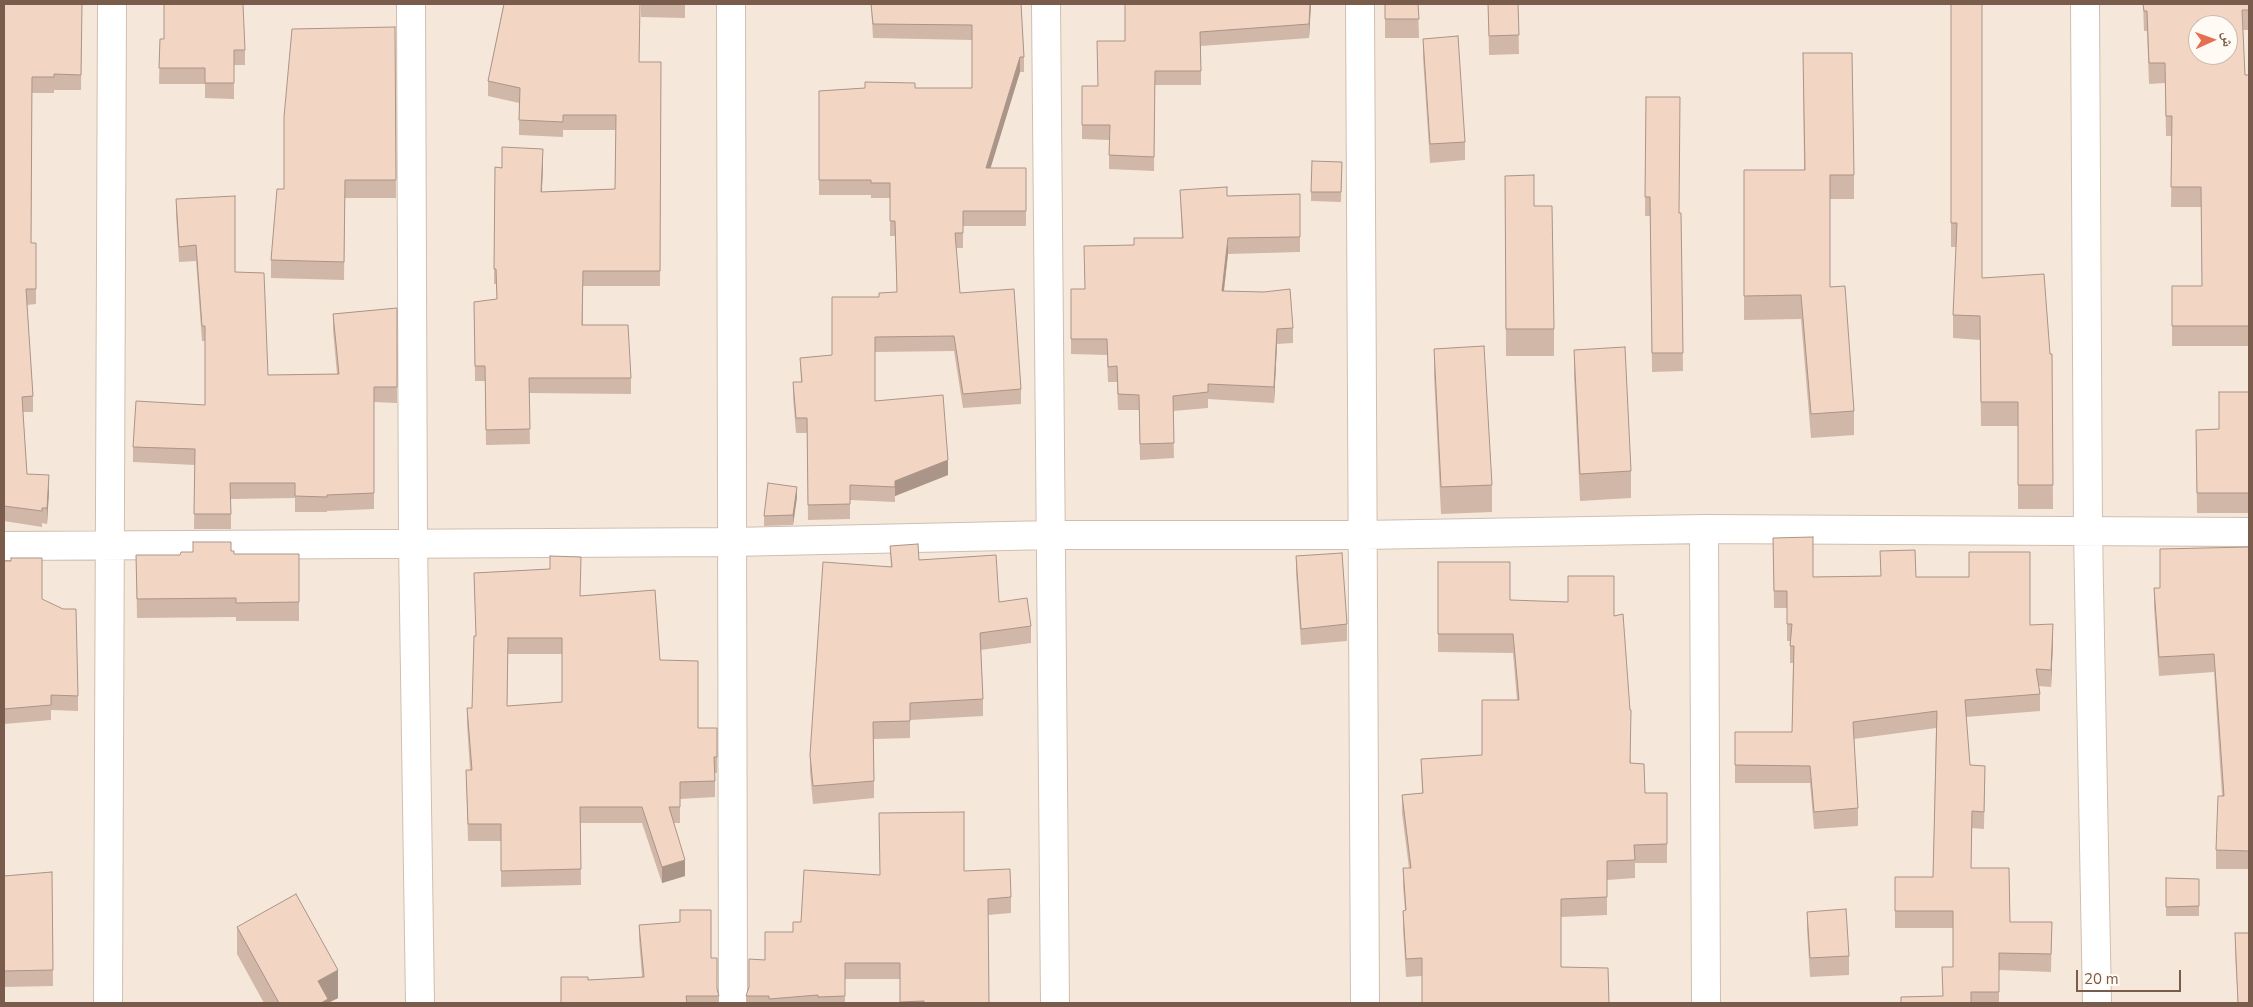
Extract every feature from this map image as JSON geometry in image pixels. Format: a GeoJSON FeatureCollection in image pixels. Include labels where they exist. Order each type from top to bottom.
{"type":"FeatureCollection","features":[{"type":"Feature","properties":{"kind":"street"},"geometry":{"type":"LineString","coordinates":[[108,1003],[112,4]]}},
{"type":"Feature","properties":{"kind":"street"},"geometry":{"type":"LineString","coordinates":[[411,4],[413,542],[420,1003]]}},
{"type":"Feature","properties":{"kind":"street"},"geometry":{"type":"LineString","coordinates":[[731,4],[733,1003]]}},
{"type":"Feature","properties":{"kind":"street"},"geometry":{"type":"LineString","coordinates":[[1046,4],[1055,1003]]}},
{"type":"Feature","properties":{"kind":"street"},"geometry":{"type":"LineString","coordinates":[[1360,4],[1365,1003]]}},
{"type":"Feature","properties":{"kind":"street"},"geometry":{"type":"LineString","coordinates":[[2085,4],[2088,532],[2097,1003]]}},
{"type":"Feature","properties":{"kind":"street"},"geometry":{"type":"LineString","coordinates":[[4,546],[413,542],[732,542],[1052,535],[1363,535],[1704,529],[2249,532]]}},
{"type":"Feature","properties":{"kind":"street"},"geometry":{"type":"LineString","coordinates":[[1704,529],[1706,1003]]}},
{"type":"Feature","properties":{"kind":"shaded area"},"geometry":{"type":"Polygon","coordinates":[[[4,4],[2249,4],[2249,1003],[4,1003],[4,4]]]}},
{"type":"Feature","properties":{"kind":"building"},"geometry":{"type":"Polygon","coordinates":[[[4,4],[82,4],[81,75],[54,74],[54,77],[32,77],[31,243],[36,243],[36,289],[26,289],[33,396],[22,397],[27,474],[49,475],[47,508],[42,508],[42,511],[4,506],[4,4]]]}},
{"type":"Feature","properties":{"kind":"building"},"geometry":{"type":"Polygon","coordinates":[[[164,4],[243,4],[245,50],[234,50],[234,83],[205,83],[205,68],[159,68],[160,39],[164,39],[164,4]]]}},
{"type":"Feature","properties":{"kind":"building"},"geometry":{"type":"Polygon","coordinates":[[[504,4],[640,4],[639,62],[661,62],[660,271],[583,271],[582,325],[628,325],[631,378],[529,378],[530,429],[486,430],[485,366],[475,366],[474,302],[497,299],[496,269],[494,269],[495,167],[502,168],[502,147],[543,149],[541,192],[615,189],[616,115],[563,115],[563,122],[519,120],[520,88],[488,81],[504,4]]]}},
{"type":"Feature","properties":{"kind":"building"},"geometry":{"type":"Polygon","coordinates":[[[871,4],[1021,4],[1024,57],[1020,57],[986,168],[1026,168],[1026,211],[963,211],[963,233],[955,233],[960,293],[1014,289],[1021,389],[963,394],[954,336],[875,337],[875,401],[943,395],[948,460],[895,481],[895,487],[850,485],[850,504],[808,505],[807,418],[796,418],[793,382],[802,382],[800,358],[832,355],[832,297],[879,297],[879,293],[897,292],[895,221],[890,221],[890,183],[871,183],[871,180],[819,180],[819,91],[865,88],[865,82],[915,83],[915,88],[972,88],[972,25],[873,24],[871,4]]]}},
{"type":"Feature","properties":{"kind":"building"},"geometry":{"type":"Polygon","coordinates":[[[1125,4],[1310,4],[1309,24],[1200,32],[1201,71],[1155,71],[1154,157],[1109,155],[1110,125],[1082,125],[1082,86],[1098,86],[1097,41],[1125,41],[1125,4]]]}},
{"type":"Feature","properties":{"kind":"building"},"geometry":{"type":"Polygon","coordinates":[[[1385,4],[1418,4],[1419,19],[1385,19],[1385,4]]]}},
{"type":"Feature","properties":{"kind":"building"},"geometry":{"type":"Polygon","coordinates":[[[1488,4],[1518,4],[1519,35],[1489,36],[1488,4]]]}},
{"type":"Feature","properties":{"kind":"building"},"geometry":{"type":"Polygon","coordinates":[[[1951,4],[1982,4],[1982,278],[2044,274],[2050,354],[2052,354],[2053,485],[2018,485],[2018,402],[1981,402],[1980,316],[1953,315],[1957,223],[1951,223],[1951,4]]]}},
{"type":"Feature","properties":{"kind":"building"},"geometry":{"type":"Polygon","coordinates":[[[2143,4],[2249,4],[2249,10],[2242,10],[2245,75],[2249,75],[2249,326],[2172,326],[2172,286],[2202,286],[2201,187],[2171,187],[2172,116],[2166,116],[2165,63],[2149,63],[2147,11],[2144,11],[2143,4]]]}},
{"type":"Feature","properties":{"kind":"building"},"geometry":{"type":"Polygon","coordinates":[[[395,27],[396,180],[345,180],[344,262],[271,260],[277,189],[284,189],[284,117],[292,29],[395,27]]]}},
{"type":"Feature","properties":{"kind":"building"},"geometry":{"type":"Polygon","coordinates":[[[1458,36],[1465,142],[1430,144],[1423,39],[1458,36]]]}},
{"type":"Feature","properties":{"kind":"building"},"geometry":{"type":"Polygon","coordinates":[[[1803,53],[1852,53],[1854,175],[1830,175],[1830,287],[1845,286],[1854,411],[1811,414],[1801,295],[1744,296],[1744,170],[1805,170],[1803,53]]]}},
{"type":"Feature","properties":{"kind":"building"},"geometry":{"type":"Polygon","coordinates":[[[1646,97],[1680,97],[1679,213],[1681,213],[1683,353],[1652,353],[1650,197],[1645,197],[1646,97]]]}},
{"type":"Feature","properties":{"kind":"building"},"geometry":{"type":"Polygon","coordinates":[[[1312,161],[1342,162],[1341,192],[1311,192],[1312,161]]]}},
{"type":"Feature","properties":{"kind":"building"},"geometry":{"type":"Polygon","coordinates":[[[1534,175],[1534,206],[1552,206],[1554,329],[1506,329],[1505,176],[1534,175]]]}},
{"type":"Feature","properties":{"kind":"building"},"geometry":{"type":"Polygon","coordinates":[[[1227,187],[1227,196],[1300,194],[1300,237],[1228,238],[1222,291],[1264,292],[1290,289],[1293,328],[1277,329],[1274,387],[1208,384],[1208,392],[1173,396],[1174,443],[1140,444],[1139,395],[1118,394],[1117,366],[1108,367],[1107,339],[1071,339],[1071,289],[1085,289],[1084,246],[1134,245],[1134,238],[1183,238],[1180,190],[1227,187]]]}},
{"type":"Feature","properties":{"kind":"building"},"geometry":{"type":"Polygon","coordinates":[[[235,196],[235,272],[264,273],[268,375],[339,374],[333,314],[397,308],[397,387],[374,387],[374,493],[327,495],[327,497],[295,496],[295,483],[230,483],[231,514],[194,514],[195,449],[133,447],[136,401],[205,405],[205,326],[202,326],[196,245],[179,247],[176,199],[235,196]]]}},
{"type":"Feature","properties":{"kind":"building"},"geometry":{"type":"Polygon","coordinates":[[[1484,346],[1492,485],[1441,487],[1434,349],[1484,346]]]}},
{"type":"Feature","properties":{"kind":"building"},"geometry":{"type":"Polygon","coordinates":[[[1625,347],[1631,471],[1580,474],[1574,350],[1625,347]]]}},
{"type":"Feature","properties":{"kind":"building"},"geometry":{"type":"Polygon","coordinates":[[[2219,392],[2249,392],[2249,493],[2197,493],[2196,430],[2219,429],[2219,392]]]}},
{"type":"Feature","properties":{"kind":"building"},"geometry":{"type":"Polygon","coordinates":[[[768,483],[797,487],[793,515],[764,516],[768,483]]]}},
{"type":"Feature","properties":{"kind":"building"},"geometry":{"type":"Polygon","coordinates":[[[1813,537],[1813,577],[1881,576],[1880,551],[1915,550],[1916,577],[1969,577],[1969,552],[2030,552],[2030,625],[2053,624],[2051,670],[2036,669],[2040,694],[1965,700],[1970,765],[1985,766],[1984,812],[1972,811],[1971,868],[2009,868],[2010,922],[2052,922],[2051,954],[1999,953],[1999,992],[1971,992],[1971,1003],[1901,1003],[1901,997],[1943,996],[1942,967],[1953,967],[1953,911],[1895,911],[1895,877],[1933,877],[1937,711],[1853,722],[1858,808],[1814,812],[1810,766],[1735,765],[1735,732],[1792,732],[1794,646],[1790,646],[1792,624],[1787,624],[1787,591],[1774,591],[1773,538],[1813,537]]]}},
{"type":"Feature","properties":{"kind":"building"},"geometry":{"type":"Polygon","coordinates":[[[193,542],[231,542],[231,551],[234,551],[234,554],[299,554],[299,602],[236,603],[236,598],[137,599],[136,555],[180,555],[181,552],[193,552],[193,542]]]}},
{"type":"Feature","properties":{"kind":"building"},"geometry":{"type":"Polygon","coordinates":[[[918,544],[919,560],[996,555],[999,602],[1027,598],[1031,626],[980,633],[983,699],[910,703],[910,721],[873,722],[874,781],[813,786],[810,755],[823,562],[892,567],[890,546],[918,544]]]}},
{"type":"Feature","properties":{"kind":"building"},"geometry":{"type":"Polygon","coordinates":[[[2249,547],[2249,851],[2216,850],[2218,796],[2224,796],[2214,654],[2159,657],[2154,588],[2160,588],[2160,549],[2249,547]]]}},
{"type":"Feature","properties":{"kind":"building"},"geometry":{"type":"Polygon","coordinates":[[[1342,553],[1347,624],[1301,629],[1296,556],[1342,553]]]}},
{"type":"Feature","properties":{"kind":"building"},"geometry":{"type":"Polygon","coordinates":[[[550,556],[581,557],[580,596],[655,590],[660,660],[698,661],[698,728],[717,728],[717,757],[714,757],[715,781],[680,782],[680,807],[669,807],[685,860],[662,867],[642,807],[580,807],[581,869],[501,871],[501,824],[468,824],[466,770],[472,770],[467,708],[472,708],[474,636],[476,636],[474,573],[550,569],[550,556]],[[508,638],[507,706],[562,702],[562,638],[508,638]]]}},
{"type":"Feature","properties":{"kind":"building"},"geometry":{"type":"Polygon","coordinates":[[[11,558],[42,558],[42,599],[63,609],[76,609],[78,696],[51,695],[51,705],[4,709],[4,561],[11,561],[11,558]]]}},
{"type":"Feature","properties":{"kind":"building"},"geometry":{"type":"Polygon","coordinates":[[[1438,562],[1510,562],[1510,600],[1568,602],[1568,576],[1614,576],[1614,616],[1623,614],[1631,710],[1630,763],[1644,764],[1645,793],[1667,793],[1667,844],[1634,845],[1635,860],[1607,861],[1607,897],[1561,899],[1561,967],[1608,968],[1609,1003],[1422,1003],[1422,958],[1406,959],[1403,911],[1406,910],[1403,868],[1411,868],[1402,795],[1423,793],[1421,759],[1482,755],[1482,700],[1519,700],[1513,634],[1438,634],[1438,562]]]}},
{"type":"Feature","properties":{"kind":"building"},"geometry":{"type":"Polygon","coordinates":[[[964,812],[964,871],[1010,869],[1011,897],[988,899],[989,1003],[900,1002],[900,963],[845,963],[845,996],[818,997],[818,995],[769,999],[769,996],[746,996],[749,987],[749,959],[765,960],[765,932],[793,932],[793,922],[801,922],[804,870],[880,875],[879,813],[964,812]]]}},
{"type":"Feature","properties":{"kind":"building"},"geometry":{"type":"Polygon","coordinates":[[[52,872],[53,970],[4,971],[4,876],[52,872]]]}},
{"type":"Feature","properties":{"kind":"building"},"geometry":{"type":"Polygon","coordinates":[[[2166,878],[2199,879],[2199,906],[2166,907],[2166,878]]]}},
{"type":"Feature","properties":{"kind":"building"},"geometry":{"type":"Polygon","coordinates":[[[296,894],[338,970],[318,981],[328,999],[321,1003],[279,1003],[237,927],[296,894]]]}},
{"type":"Feature","properties":{"kind":"building"},"geometry":{"type":"Polygon","coordinates":[[[1846,909],[1849,956],[1810,958],[1807,912],[1846,909]]]}},
{"type":"Feature","properties":{"kind":"building"},"geometry":{"type":"Polygon","coordinates":[[[680,910],[711,910],[711,958],[717,958],[717,989],[719,996],[686,996],[687,1003],[561,1003],[561,977],[588,977],[588,980],[644,977],[639,925],[680,922],[680,910]]]}},
{"type":"Feature","properties":{"kind":"building"},"geometry":{"type":"Polygon","coordinates":[[[2235,933],[2249,933],[2249,1003],[2238,1003],[2235,933]]]}}]}
